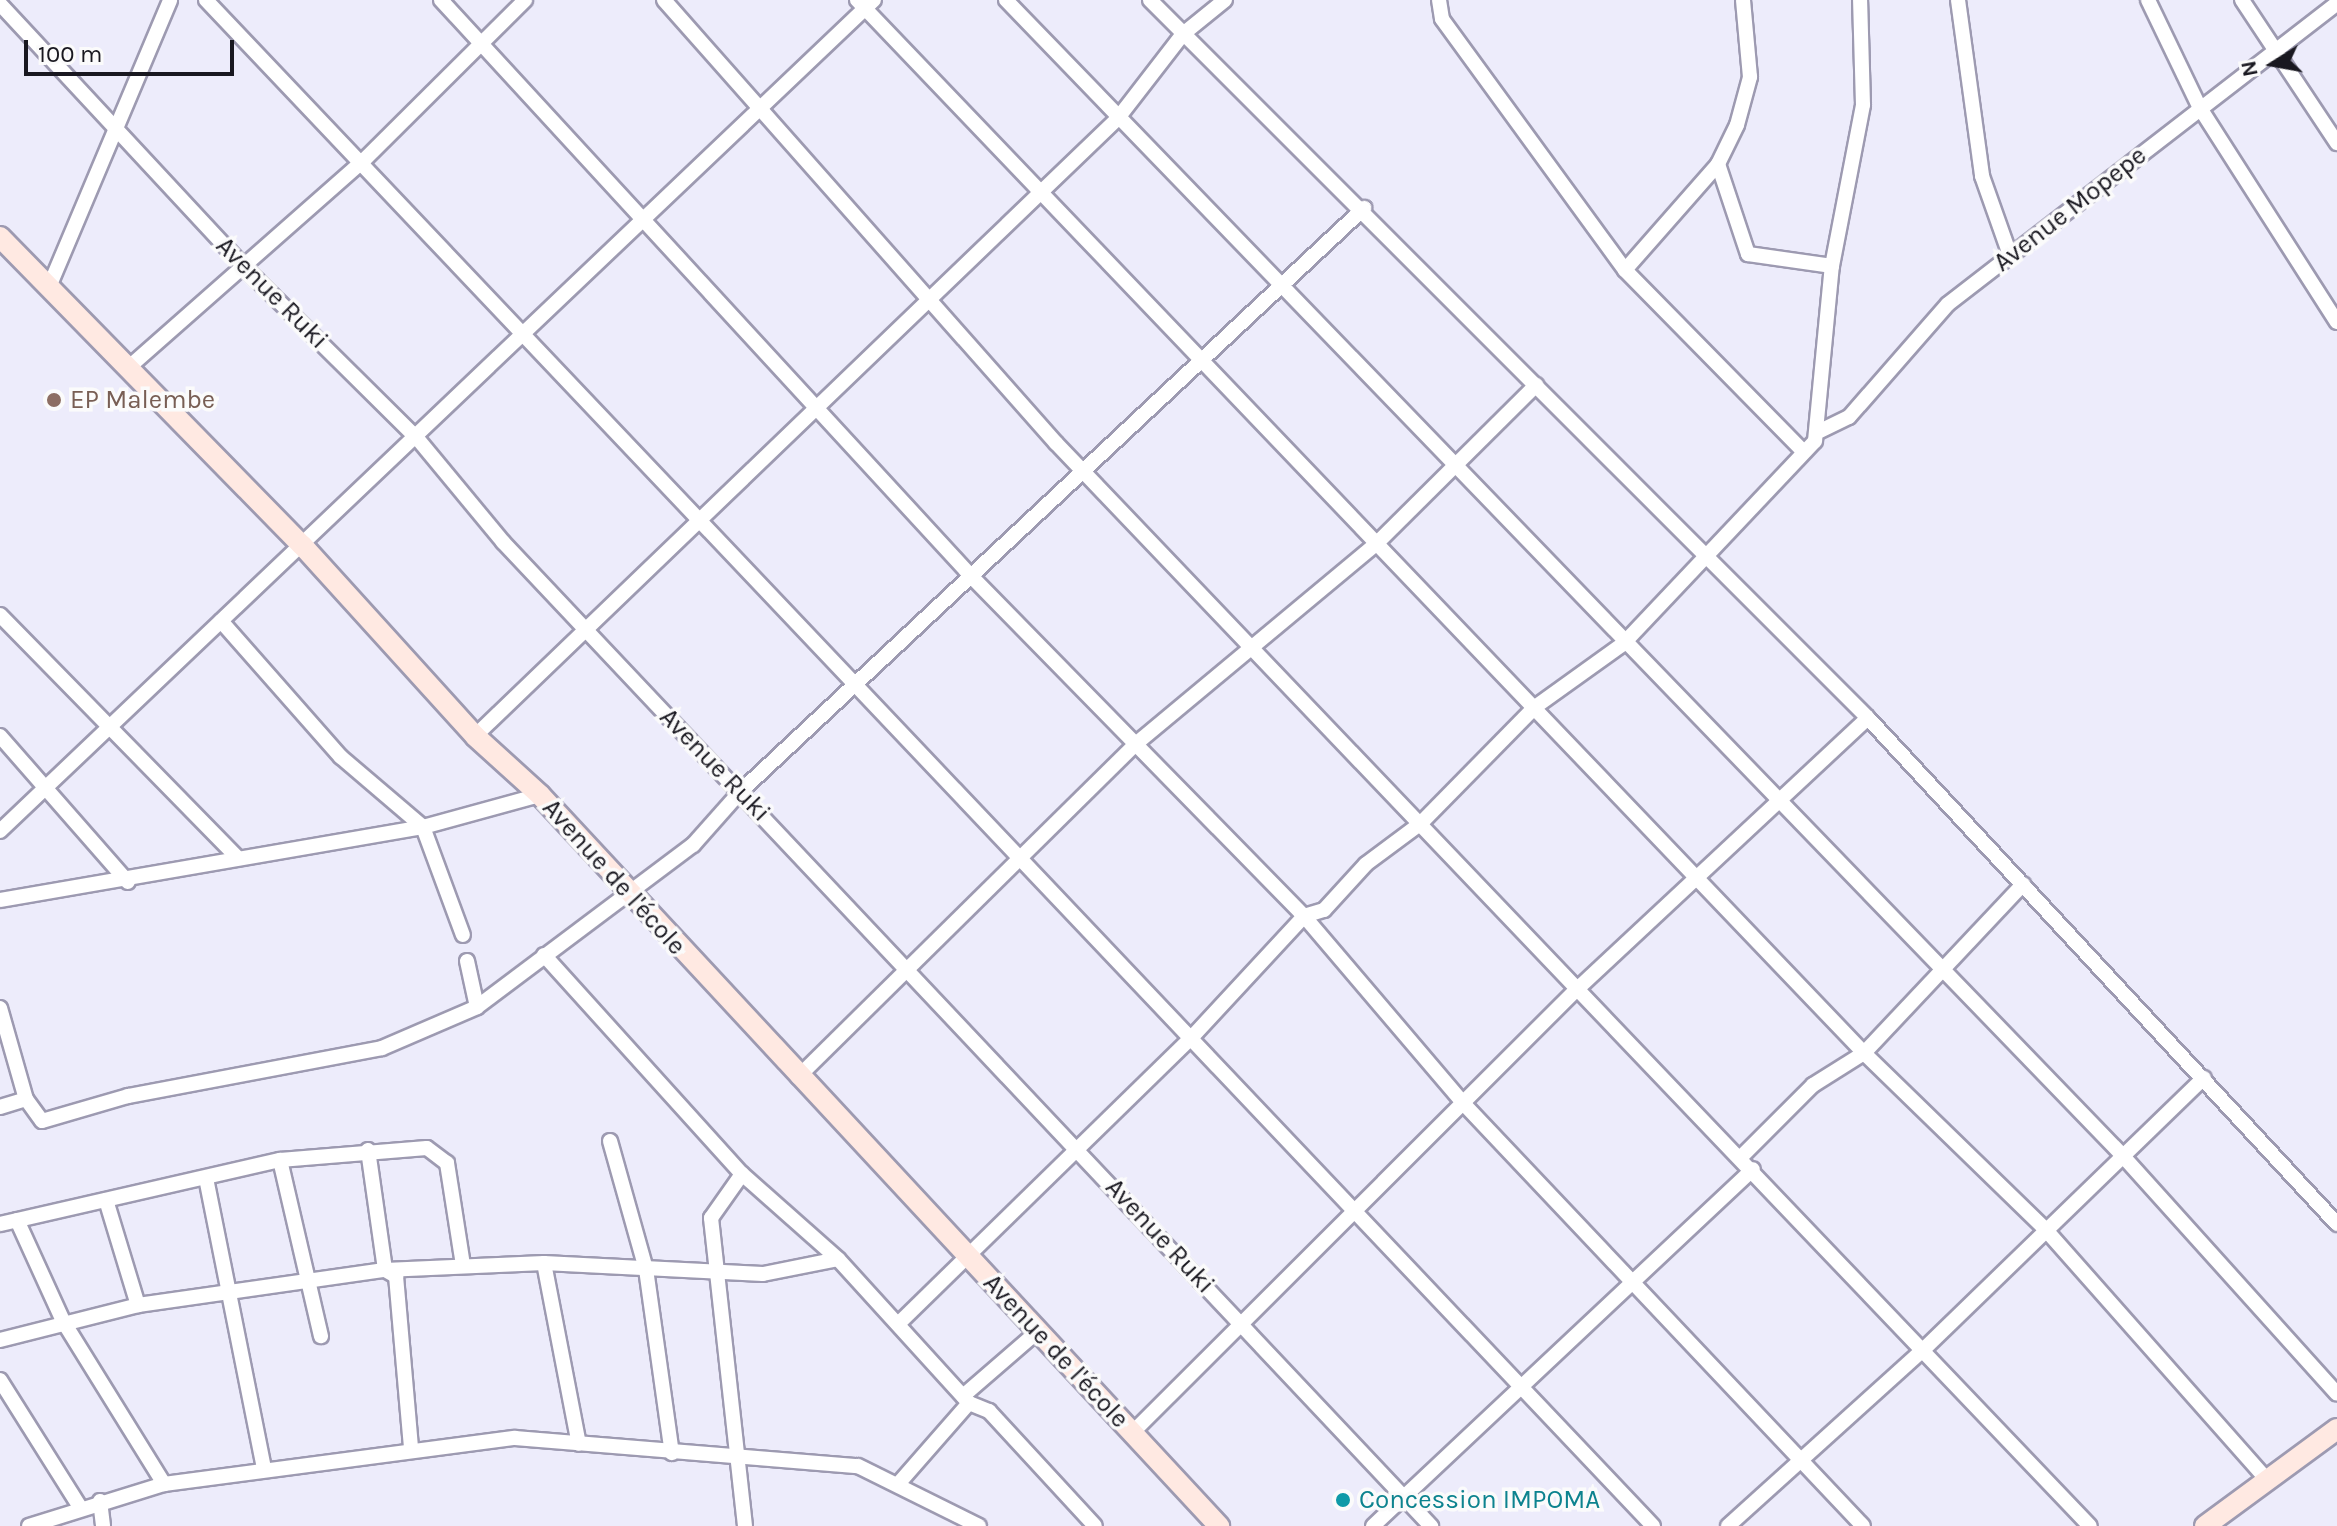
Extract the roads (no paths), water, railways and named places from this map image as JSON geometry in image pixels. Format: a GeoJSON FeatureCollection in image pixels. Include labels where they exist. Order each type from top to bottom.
{"type":"FeatureCollection","features":[{"type":"Feature","properties":{"kind":"street"},"geometry":{"type":"LineString","coordinates":[[49,287],[119,132],[170,0]]}},
{"type":"Feature","properties":{"kind":"street"},"geometry":{"type":"LineString","coordinates":[[206,0],[364,160],[697,517],[859,682],[1193,1036],[1515,1389],[1653,1526]]}},
{"type":"Feature","properties":{"kind":"street"},"geometry":{"type":"LineString","coordinates":[[441,0],[637,220],[972,577],[1304,916],[1463,1103],[1633,1279],[1863,1526]]}},
{"type":"Feature","properties":{"kind":"street"},"geometry":{"type":"LineString","coordinates":[[128,368],[364,160],[525,0]]}},
{"type":"Feature","properties":{"kind":"street"},"geometry":{"type":"LineString","coordinates":[[664,0],[1084,472],[1253,643],[1575,991],[1753,1169],[2090,1526]]}},
{"type":"Feature","properties":{"kind":"street"},"geometry":{"type":"LineString","coordinates":[[1006,0],[1942,976],[2122,1155],[2337,1394]]}},
{"type":"Feature","properties":{"kind":"street"},"geometry":{"type":"LineString","coordinates":[[1150,0],[1364,208],[1705,560],[1868,718],[2337,1224]]}},
{"type":"Feature","properties":{"kind":"street"},"geometry":{"type":"LineString","coordinates":[[475,736],[697,517],[1118,118],[1183,34],[1225,0]]}},
{"type":"Feature","properties":{"kind":"street"},"geometry":{"type":"LineString","coordinates":[[1439,0],[1442,19],[1625,270],[1804,452]]}},
{"type":"Feature","properties":{"kind":"street"},"geometry":{"type":"LineString","coordinates":[[1625,270],[1718,164],[1750,77],[1743,0]]}},
{"type":"Feature","properties":{"kind":"street"},"geometry":{"type":"LineString","coordinates":[[898,1324],[968,1257],[1074,1145],[1193,1036],[1304,916],[1324,910],[1366,864],[1421,823],[1535,707],[1623,644],[1705,560],[1820,431],[1832,266],[1863,105],[1860,0]]}},
{"type":"Feature","properties":{"kind":"street"},"geometry":{"type":"LineString","coordinates":[[1958,0],[1982,176],[2010,255]]}},
{"type":"Feature","properties":{"kind":"street"},"geometry":{"type":"LineString","coordinates":[[2148,0],[2200,108],[2337,322]]}},
{"type":"Feature","properties":{"kind":"street"},"geometry":{"type":"LineString","coordinates":[[2242,0],[2273,52],[2337,143]]}},
{"type":"Feature","properties":{"kind":"street"},"geometry":{"type":"LineString","coordinates":[[0,831],[48,791],[107,730],[417,438],[524,329],[637,220],[761,108],[866,3],[1535,707],[1697,873],[1864,1053],[2046,1230],[2267,1480]]}},
{"type":"Feature","properties":{"kind":"street","name":"Avenue Mopepe"},"geometry":{"type":"LineString","coordinates":[[1820,431],[1849,417],[1928,322],[2010,255],[2337,3]]}},
{"type":"Feature","properties":{"kind":"street","name":"Avenue Ruki"},"geometry":{"type":"LineString","coordinates":[[0,4],[244,267],[417,438],[585,630],[1431,1526]]}},
{"type":"Feature","properties":{"kind":"street"},"geometry":{"type":"LineString","coordinates":[[1718,164],[1748,254],[1832,266]]}},
{"type":"Feature","properties":{"kind":"street"},"geometry":{"type":"LineString","coordinates":[[0,1008],[26,1099],[42,1121],[128,1096],[382,1048],[477,1007],[544,955],[589,927],[602,907],[630,899],[693,845],[740,792],[1283,289],[1364,208]]}},
{"type":"Feature","properties":{"kind":"street","name":"Avenue de l'école"},"geometry":{"type":"LineString","coordinates":[[0,237],[302,545],[475,736],[540,795],[630,899],[1219,1526]]}},
{"type":"Feature","properties":{"kind":"street"},"geometry":{"type":"LineString","coordinates":[[798,1077],[1137,743],[1253,643],[1378,542],[1536,385]]}},
{"type":"Feature","properties":{"kind":"street"},"geometry":{"type":"LineString","coordinates":[[0,615],[107,730],[236,856]]}},
{"type":"Feature","properties":{"kind":"street"},"geometry":{"type":"LineString","coordinates":[[221,621],[341,757],[423,827],[463,935]]}},
{"type":"Feature","properties":{"kind":"street"},"geometry":{"type":"LineString","coordinates":[[1133,1432],[1575,991],[1697,873],[1868,718]]}},
{"type":"Feature","properties":{"kind":"street"},"geometry":{"type":"LineString","coordinates":[[0,736],[128,882]]}},
{"type":"Feature","properties":{"kind":"street"},"geometry":{"type":"LineString","coordinates":[[0,900],[128,882],[236,856],[423,827],[540,795]]}},
{"type":"Feature","properties":{"kind":"street"},"geometry":{"type":"LineString","coordinates":[[1741,1157],[1813,1085],[1864,1053],[1942,976],[2023,884]]}},
{"type":"Feature","properties":{"kind":"street"},"geometry":{"type":"LineString","coordinates":[[544,955],[742,1174],[838,1259],[966,1399],[989,1411],[1095,1526]]}},
{"type":"Feature","properties":{"kind":"street"},"geometry":{"type":"LineString","coordinates":[[467,961],[477,1007]]}},
{"type":"Feature","properties":{"kind":"street"},"geometry":{"type":"LineString","coordinates":[[1728,1526],[1923,1350],[2204,1078]]}},
{"type":"Feature","properties":{"kind":"street"},"geometry":{"type":"LineString","coordinates":[[0,1107],[26,1099]]}},
{"type":"Feature","properties":{"kind":"street"},"geometry":{"type":"LineString","coordinates":[[610,1141],[646,1269],[672,1453]]}},
{"type":"Feature","properties":{"kind":"street"},"geometry":{"type":"LineString","coordinates":[[368,1150],[385,1270]]}},
{"type":"Feature","properties":{"kind":"street"},"geometry":{"type":"LineString","coordinates":[[0,1224],[280,1160],[368,1150],[441,1153],[463,1265]]}},
{"type":"Feature","properties":{"kind":"street"},"geometry":{"type":"LineString","coordinates":[[280,1160],[321,1336]]}},
{"type":"Feature","properties":{"kind":"street"},"geometry":{"type":"LineString","coordinates":[[1373,1526],[1515,1389],[1753,1169]]}},
{"type":"Feature","properties":{"kind":"street"},"geometry":{"type":"LineString","coordinates":[[742,1174],[711,1218],[743,1459],[745,1526]]}},
{"type":"Feature","properties":{"kind":"street"},"geometry":{"type":"LineString","coordinates":[[206,1178],[264,1467]]}},
{"type":"Feature","properties":{"kind":"street"},"geometry":{"type":"LineString","coordinates":[[106,1200],[138,1305]]}},
{"type":"Feature","properties":{"kind":"street"},"geometry":{"type":"LineString","coordinates":[[17,1220],[63,1321],[164,1484]]}},
{"type":"Feature","properties":{"kind":"street"},"geometry":{"type":"LineString","coordinates":[[0,1340],[63,1321],[138,1305],[308,1278],[385,1270],[544,1263],[792,1272],[838,1259]]}},
{"type":"Feature","properties":{"kind":"street"},"geometry":{"type":"LineString","coordinates":[[544,1263],[579,1444]]}},
{"type":"Feature","properties":{"kind":"street"},"geometry":{"type":"LineString","coordinates":[[385,1270],[396,1276],[411,1448]]}},
{"type":"Feature","properties":{"kind":"street"},"geometry":{"type":"LineString","coordinates":[[898,1484],[966,1399],[1038,1331]]}},
{"type":"Feature","properties":{"kind":"street"},"geometry":{"type":"LineString","coordinates":[[0,1380],[80,1507]]}},
{"type":"Feature","properties":{"kind":"street"},"geometry":{"type":"LineString","coordinates":[[2205,1526],[2337,1429]]}},
{"type":"Feature","properties":{"kind":"street"},"geometry":{"type":"LineString","coordinates":[[29,1526],[80,1507],[164,1484],[264,1467],[515,1438],[858,1466],[979,1526]]}},
{"type":"Feature","properties":{"kind":"street"},"geometry":{"type":"LineString","coordinates":[[100,1501],[103,1526]]}},
{"type":"Feature","properties":{"kind":"place","name":"EP Malembe"},"geometry":{"type":"Point","coordinates":[54,400]}},
{"type":"Feature","properties":{"kind":"place","name":"Concession IMPOMA"},"geometry":{"type":"Point","coordinates":[1343,1500]}}]}
